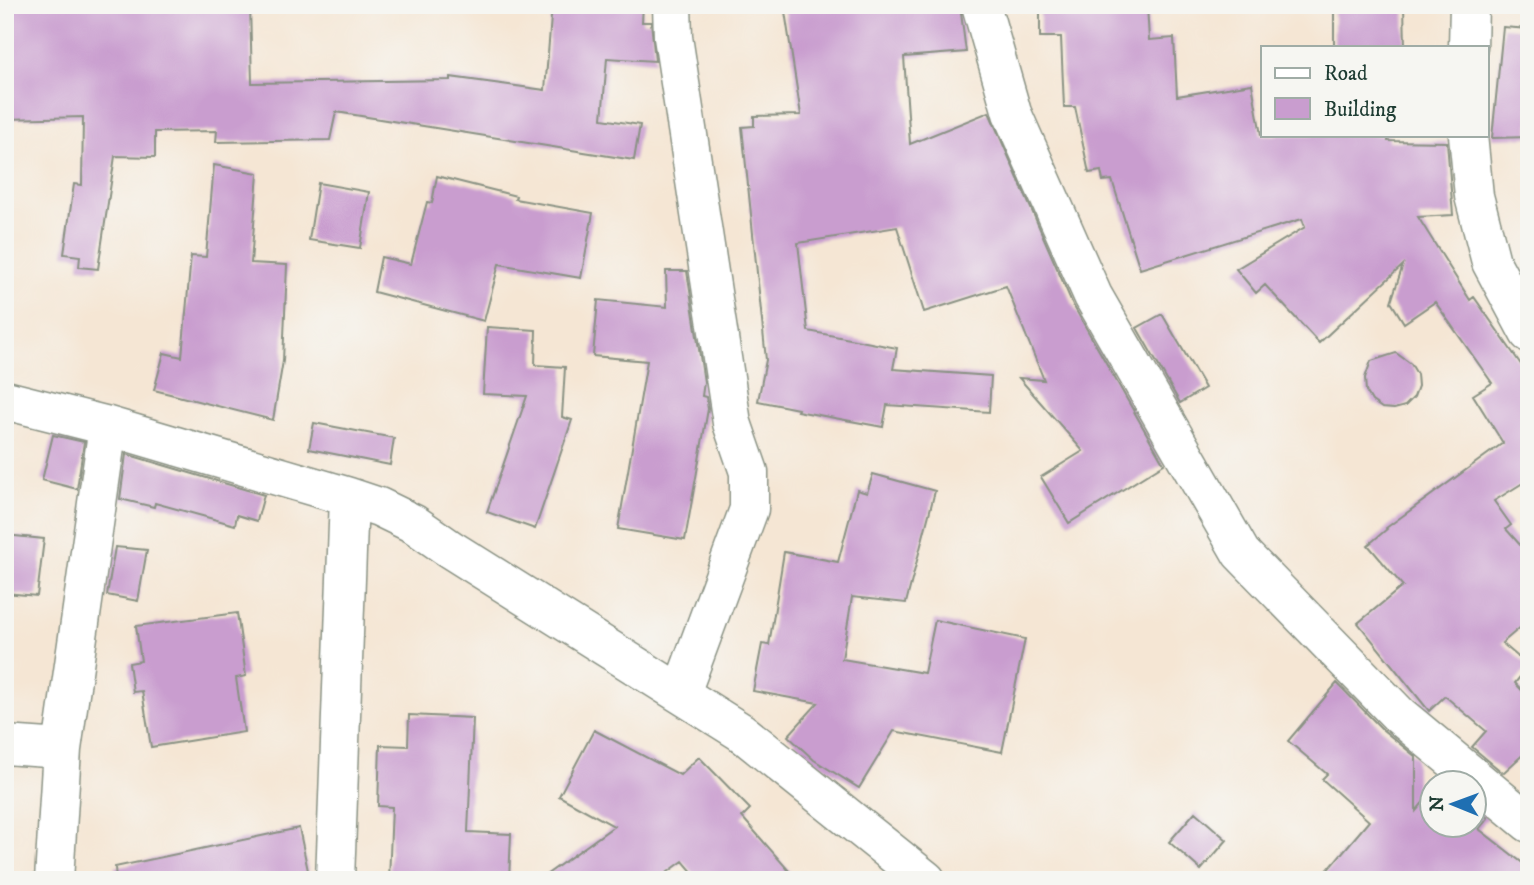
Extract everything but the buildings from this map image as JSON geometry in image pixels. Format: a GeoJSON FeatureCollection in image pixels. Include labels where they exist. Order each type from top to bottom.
{"type":"FeatureCollection","features":[{"type":"Feature","properties":{"kind":"street"},"geometry":{"type":"LineString","coordinates":[[672,5],[675,51],[732,423],[749,472],[749,509],[681,693]]}},
{"type":"Feature","properties":{"kind":"street"},"geometry":{"type":"LineString","coordinates":[[981,5],[1012,113],[1093,296],[1241,553],[1399,715],[1529,823]]}},
{"type":"Feature","properties":{"kind":"street"},"geometry":{"type":"LineString","coordinates":[[1468,46],[1469,5]]}},
{"type":"Feature","properties":{"kind":"street"},"geometry":{"type":"LineString","coordinates":[[1468,136],[1474,196],[1491,262],[1529,333]]}},
{"type":"Feature","properties":{"kind":"street"},"geometry":{"type":"LineString","coordinates":[[5,400],[108,426],[349,497],[379,507],[414,524],[741,732],[926,880]]}},
{"type":"Feature","properties":{"kind":"street"},"geometry":{"type":"LineString","coordinates":[[54,880],[62,749],[108,426]]}},
{"type":"Feature","properties":{"kind":"street"},"geometry":{"type":"LineString","coordinates":[[335,880],[349,497]]}},
{"type":"Feature","properties":{"kind":"street"},"geometry":{"type":"LineString","coordinates":[[5,745],[62,749]]}}]}
